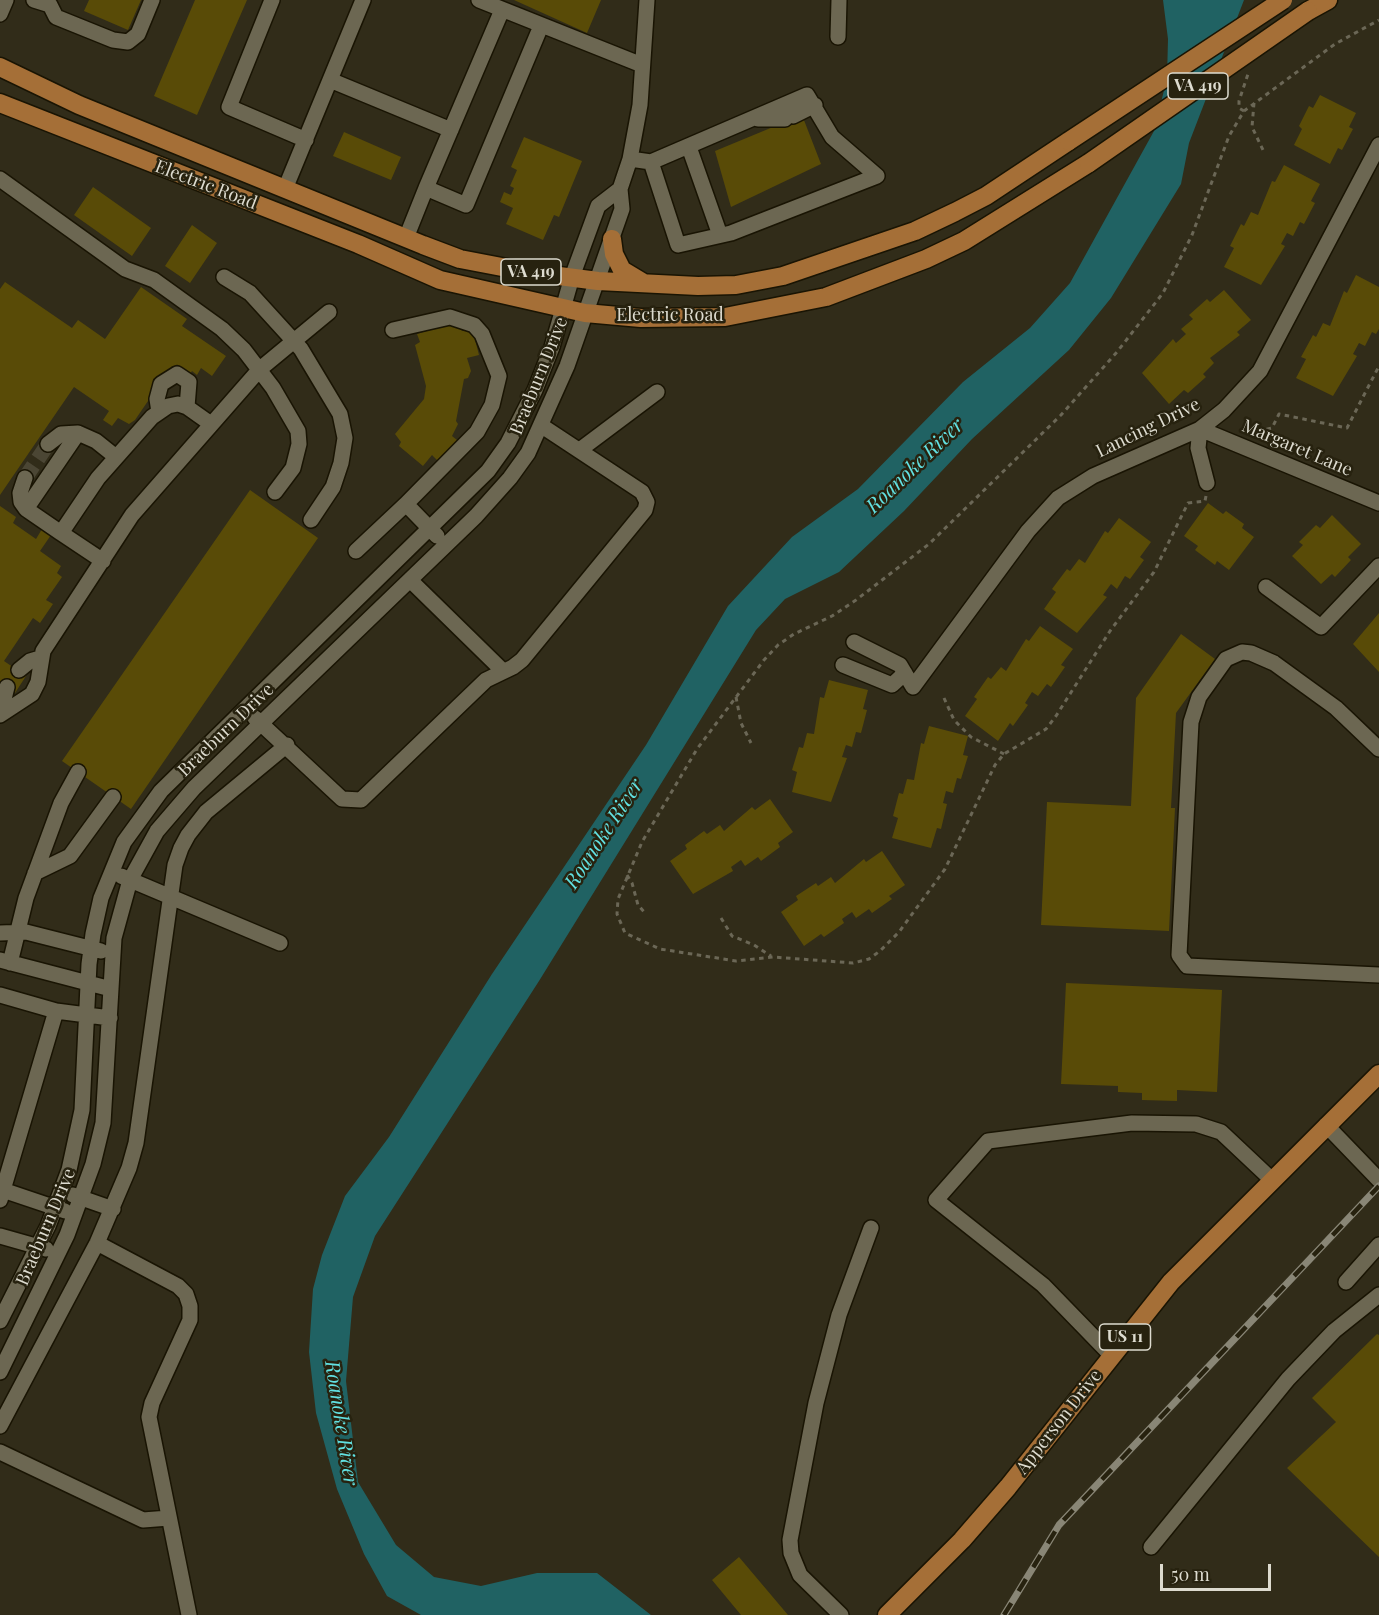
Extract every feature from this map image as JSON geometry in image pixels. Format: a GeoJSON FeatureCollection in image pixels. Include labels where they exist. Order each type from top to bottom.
{"type":"FeatureCollection","features":[{"type":"Feature","properties":{"kind":"main road","name":"Electric Road"},"geometry":{"type":"LineString","coordinates":[[0,67],[79,105],[460,259],[598,281],[736,285],[783,276],[831,261],[955,212],[986,196],[1283,0]]}},
{"type":"Feature","properties":{"kind":"main road","name":"Electric Road"},"geometry":{"type":"LineString","coordinates":[[0,103],[358,244],[440,280],[585,313],[641,318],[724,317],[826,297],[926,259],[964,241],[1089,163],[1308,11],[1328,0]]}},
{"type":"Feature","properties":{"kind":"main road"},"geometry":{"type":"LineString","coordinates":[[612,239],[614,254],[622,270],[644,283]]}},
{"type":"Feature","properties":{"kind":"main road","name":"Apperson Drive"},"geometry":{"type":"LineString","coordinates":[[887,1615],[962,1540],[1008,1487],[1171,1282],[1379,1074]]}},
{"type":"Feature","properties":{"kind":"street"},"geometry":{"type":"LineString","coordinates":[[0,15],[6,0]]}},
{"type":"Feature","properties":{"kind":"street"},"geometry":{"type":"LineString","coordinates":[[34,0],[52,3],[56,17],[113,40],[128,42],[138,34],[152,0]]}},
{"type":"Feature","properties":{"kind":"street"},"geometry":{"type":"LineString","coordinates":[[272,0],[229,107],[306,140]]}},
{"type":"Feature","properties":{"kind":"street"},"geometry":{"type":"LineString","coordinates":[[285,189],[363,0]]}},
{"type":"Feature","properties":{"kind":"street"},"geometry":{"type":"LineString","coordinates":[[479,0],[642,65]]}},
{"type":"Feature","properties":{"kind":"street","name":"Braeburn Drive"},"geometry":{"type":"LineString","coordinates":[[1,1367],[59,1253],[76,1214],[103,1123],[113,954],[117,928],[130,880],[157,831],[194,788],[446,545],[505,483],[528,453],[542,426],[598,281],[622,209],[620,189],[630,159],[640,105],[647,0]]}},
{"type":"Feature","properties":{"kind":"street"},"geometry":{"type":"LineString","coordinates":[[837,37],[839,0]]}},
{"type":"Feature","properties":{"kind":"street"},"geometry":{"type":"LineString","coordinates":[[406,238],[502,10]]}},
{"type":"Feature","properties":{"kind":"street"},"geometry":{"type":"LineString","coordinates":[[426,188],[466,205],[541,26]]}},
{"type":"Feature","properties":{"kind":"street"},"geometry":{"type":"LineString","coordinates":[[330,80],[451,130]]}},
{"type":"Feature","properties":{"kind":"street"},"geometry":{"type":"LineString","coordinates":[[630,159],[651,162],[807,95],[832,137],[877,176],[720,235],[678,245],[651,162]]}},
{"type":"Feature","properties":{"kind":"street"},"geometry":{"type":"LineString","coordinates":[[754,119],[789,117],[814,105]]}},
{"type":"Feature","properties":{"kind":"street","name":"Lancing Drive"},"geometry":{"type":"LineString","coordinates":[[905,673],[913,687],[1028,531],[1058,498],[1093,476],[1200,429],[1243,392],[1260,371],[1379,145]]}},
{"type":"Feature","properties":{"kind":"street"},"geometry":{"type":"LineString","coordinates":[[689,147],[720,235]]}},
{"type":"Feature","properties":{"kind":"street"},"geometry":{"type":"LineString","coordinates":[[0,179],[125,269],[154,280],[222,329],[260,369],[293,418],[298,431],[299,444],[296,462],[275,492]]}},
{"type":"Feature","properties":{"kind":"street","name":"Braeburn Drive"},"geometry":{"type":"LineString","coordinates":[[0,1321],[56,1208],[76,1144],[82,1110],[86,1014],[92,949],[101,898],[111,871],[130,833],[161,791],[488,471],[524,415],[552,347],[572,277],[598,206],[620,189]]}},
{"type":"Feature","properties":{"kind":"street"},"geometry":{"type":"LineString","coordinates":[[224,277],[250,293],[294,341],[340,414],[345,438],[333,487],[311,520]]}},
{"type":"Feature","properties":{"kind":"street"},"geometry":{"type":"LineString","coordinates":[[0,715],[32,694],[38,682],[40,657],[132,515],[260,369],[329,312]]}},
{"type":"Feature","properties":{"kind":"street"},"geometry":{"type":"LineString","coordinates":[[356,550],[406,504],[477,432],[492,405],[499,376],[482,334],[474,325],[450,317],[393,330]]}},
{"type":"Feature","properties":{"kind":"street"},"geometry":{"type":"LineString","coordinates":[[159,412],[157,399],[161,384],[177,374],[189,382],[187,407]]}},
{"type":"Feature","properties":{"kind":"street"},"geometry":{"type":"LineString","coordinates":[[581,449],[657,392]]}},
{"type":"Feature","properties":{"kind":"street"},"geometry":{"type":"LineString","coordinates":[[61,533],[87,494],[116,457],[159,412],[178,404],[187,407],[211,424]]}},
{"type":"Feature","properties":{"kind":"street"},"geometry":{"type":"LineString","coordinates":[[245,709],[287,745],[342,799],[361,800],[486,680],[522,660],[645,510],[647,502],[642,492],[581,449],[542,426]]}},
{"type":"Feature","properties":{"kind":"street"},"geometry":{"type":"LineString","coordinates":[[1200,429],[1198,448],[1207,483]]}},
{"type":"Feature","properties":{"kind":"street","name":"Margaret Lane"},"geometry":{"type":"LineString","coordinates":[[1200,429],[1379,503]]}},
{"type":"Feature","properties":{"kind":"street"},"geometry":{"type":"LineString","coordinates":[[48,444],[61,434],[78,433],[96,441],[116,457]]}},
{"type":"Feature","properties":{"kind":"street"},"geometry":{"type":"LineString","coordinates":[[26,509],[78,433]]}},
{"type":"Feature","properties":{"kind":"street"},"geometry":{"type":"LineString","coordinates":[[488,471],[505,483]]}},
{"type":"Feature","properties":{"kind":"street"},"geometry":{"type":"LineString","coordinates":[[26,478],[20,493],[21,502],[26,509],[103,561]]}},
{"type":"Feature","properties":{"kind":"street"},"geometry":{"type":"LineString","coordinates":[[406,504],[446,545]]}},
{"type":"Feature","properties":{"kind":"street"},"geometry":{"type":"LineString","coordinates":[[1266,588],[1321,627],[1379,566]]}},
{"type":"Feature","properties":{"kind":"street"},"geometry":{"type":"LineString","coordinates":[[410,580],[503,672]]}},
{"type":"Feature","properties":{"kind":"street"},"geometry":{"type":"LineString","coordinates":[[363,595],[376,611]]}},
{"type":"Feature","properties":{"kind":"street"},"geometry":{"type":"LineString","coordinates":[[843,665],[892,685],[905,673],[900,665],[854,642]]}},
{"type":"Feature","properties":{"kind":"street"},"geometry":{"type":"LineString","coordinates":[[1378,745],[1336,708],[1274,663],[1251,653],[1242,652],[1226,659],[1199,697],[1191,722],[1179,955],[1187,966],[1379,975]]}},
{"type":"Feature","properties":{"kind":"street"},"geometry":{"type":"LineString","coordinates":[[19,670],[30,661],[40,657]]}},
{"type":"Feature","properties":{"kind":"street"},"geometry":{"type":"LineString","coordinates":[[0,715],[7,687]]}},
{"type":"Feature","properties":{"kind":"street"},"geometry":{"type":"LineString","coordinates":[[0,1426],[97,1243],[113,1209],[136,1143],[175,865],[181,848],[199,820],[287,745]]}},
{"type":"Feature","properties":{"kind":"street"},"geometry":{"type":"LineString","coordinates":[[78,772],[61,803],[35,873],[18,933],[5,962],[111,989]]}},
{"type":"Feature","properties":{"kind":"street"},"geometry":{"type":"LineString","coordinates":[[35,873],[70,856],[113,797]]}},
{"type":"Feature","properties":{"kind":"street"},"geometry":{"type":"LineString","coordinates":[[111,871],[280,943]]}},
{"type":"Feature","properties":{"kind":"street"},"geometry":{"type":"LineString","coordinates":[[0,933],[26,932],[113,954]]}},
{"type":"Feature","properties":{"kind":"street"},"geometry":{"type":"LineString","coordinates":[[0,995],[56,1011],[110,1017]]}},
{"type":"Feature","properties":{"kind":"street"},"geometry":{"type":"LineString","coordinates":[[56,1011],[1,1193],[76,1214]]}},
{"type":"Feature","properties":{"kind":"street"},"geometry":{"type":"LineString","coordinates":[[1111,1355],[1043,1285],[936,1200],[988,1141],[1132,1123],[1196,1124],[1221,1132],[1272,1180]]}},
{"type":"Feature","properties":{"kind":"street"},"geometry":{"type":"LineString","coordinates":[[1326,1125],[1379,1180]]}},
{"type":"Feature","properties":{"kind":"street"},"geometry":{"type":"LineString","coordinates":[[62,1192],[113,1209]]}},
{"type":"Feature","properties":{"kind":"street"},"geometry":{"type":"LineString","coordinates":[[841,1615],[800,1575],[791,1553],[790,1540],[816,1402],[839,1315],[871,1228]]}},
{"type":"Feature","properties":{"kind":"street"},"geometry":{"type":"LineString","coordinates":[[0,1236],[59,1253]]}},
{"type":"Feature","properties":{"kind":"street"},"geometry":{"type":"LineString","coordinates":[[97,1243],[178,1286],[186,1294],[190,1306],[190,1320],[152,1403],[149,1417],[189,1615]]}},
{"type":"Feature","properties":{"kind":"street"},"geometry":{"type":"LineString","coordinates":[[1346,1282],[1379,1245]]}},
{"type":"Feature","properties":{"kind":"street"},"geometry":{"type":"LineString","coordinates":[[1151,1547],[1288,1379],[1334,1331],[1379,1294]]}},
{"type":"Feature","properties":{"kind":"street"},"geometry":{"type":"LineString","coordinates":[[0,1452],[143,1520],[169,1518]]}},
{"type":"Feature","properties":{"kind":"path"},"geometry":{"type":"LineString","coordinates":[[1254,103],[1252,127],[1263,150]]}},
{"type":"Feature","properties":{"kind":"path"},"geometry":{"type":"LineString","coordinates":[[1242,447],[1248,434],[1272,428],[1279,414],[1347,428],[1379,366]]}},
{"type":"Feature","properties":{"kind":"path"},"geometry":{"type":"LineString","coordinates":[[736,695],[741,723],[751,742]]}},
{"type":"Feature","properties":{"kind":"path"},"geometry":{"type":"LineString","coordinates":[[944,698],[954,720],[971,737],[1004,754]]}},
{"type":"Feature","properties":{"kind":"path"},"geometry":{"type":"LineString","coordinates":[[627,875],[641,911],[646,914]]}},
{"type":"Feature","properties":{"kind":"path"},"geometry":{"type":"LineString","coordinates":[[721,918],[732,936],[773,957]]}},
{"type":"Feature","properties":{"kind":"water","name":"Roanoke River"},"geometry":{"type":"Polygon","coordinates":[[[1163,0],[1244,0],[1189,143],[1181,184],[1111,298],[1069,350],[972,439],[904,511],[839,572],[785,599],[756,630],[539,981],[375,1236],[353,1297],[346,1381],[358,1482],[396,1545],[434,1577],[481,1586],[537,1573],[597,1573],[651,1615],[421,1615],[387,1596],[364,1554],[337,1489],[316,1413],[309,1352],[313,1289],[322,1255],[345,1196],[389,1137],[492,974],[646,745],[728,606],[792,537],[858,489],[963,382],[1030,328],[1070,283],[1154,131],[1167,78],[1168,39],[1163,0]]]}},
{"type":"Feature","properties":{"kind":"building"},"geometry":{"type":"Polygon","coordinates":[[[89,0],[141,0],[128,30],[84,11],[89,0]]]}},
{"type":"Feature","properties":{"kind":"building"},"geometry":{"type":"Polygon","coordinates":[[[195,0],[247,0],[197,115],[154,96],[195,0]]]}},
{"type":"Feature","properties":{"kind":"building"},"geometry":{"type":"Polygon","coordinates":[[[514,0],[601,0],[587,33],[514,0]]]}},
{"type":"Feature","properties":{"kind":"building"},"geometry":{"type":"Polygon","coordinates":[[[1320,95],[1356,113],[1349,127],[1353,129],[1342,150],[1338,148],[1330,164],[1294,145],[1302,129],[1299,126],[1309,106],[1313,108],[1320,95]]]}},
{"type":"Feature","properties":{"kind":"building"},"geometry":{"type":"Polygon","coordinates":[[[802,115],[821,164],[731,207],[715,151],[802,115]]]}},
{"type":"Feature","properties":{"kind":"building"},"geometry":{"type":"Polygon","coordinates":[[[344,132],[401,157],[391,180],[333,156],[344,132]]]}},
{"type":"Feature","properties":{"kind":"building"},"geometry":{"type":"Polygon","coordinates":[[[524,137],[582,161],[559,217],[554,215],[543,240],[506,224],[513,208],[500,202],[504,192],[511,195],[514,188],[510,186],[517,170],[511,167],[524,137]]]}},
{"type":"Feature","properties":{"kind":"building"},"geometry":{"type":"Polygon","coordinates":[[[1284,165],[1320,184],[1311,201],[1315,203],[1304,224],[1300,222],[1293,236],[1287,233],[1281,244],[1285,246],[1261,285],[1224,267],[1234,248],[1230,246],[1241,224],[1244,226],[1251,212],[1258,215],[1272,181],[1275,182],[1284,165]]]}},
{"type":"Feature","properties":{"kind":"building"},"geometry":{"type":"Polygon","coordinates":[[[93,187],[151,228],[132,256],[74,215],[93,187]]]}},
{"type":"Feature","properties":{"kind":"building"},"geometry":{"type":"Polygon","coordinates":[[[192,225],[217,243],[190,283],[165,266],[192,225]]]}},
{"type":"Feature","properties":{"kind":"building"},"geometry":{"type":"Polygon","coordinates":[[[1356,275],[1379,287],[1379,329],[1376,334],[1372,332],[1365,346],[1359,343],[1353,354],[1357,356],[1333,396],[1296,378],[1306,359],[1301,357],[1313,335],[1316,337],[1323,323],[1330,326],[1344,291],[1347,293],[1356,275]]]}},
{"type":"Feature","properties":{"kind":"building"},"geometry":{"type":"Polygon","coordinates":[[[5,282],[72,328],[78,320],[105,339],[141,287],[187,319],[182,326],[226,356],[212,376],[201,368],[197,375],[192,371],[188,377],[172,366],[135,420],[129,424],[118,418],[112,426],[103,420],[109,411],[74,387],[0,495],[0,289],[5,282]]]}},
{"type":"Feature","properties":{"kind":"building"},"geometry":{"type":"Polygon","coordinates":[[[1224,290],[1251,320],[1237,332],[1240,335],[1210,358],[1214,363],[1203,374],[1206,377],[1188,393],[1184,390],[1169,404],[1142,373],[1173,339],[1176,343],[1186,334],[1181,329],[1193,319],[1189,315],[1207,299],[1210,302],[1224,290]]]}},
{"type":"Feature","properties":{"kind":"building"},"geometry":{"type":"Polygon","coordinates":[[[459,321],[462,331],[472,328],[479,355],[467,358],[471,371],[468,378],[464,379],[456,421],[458,424],[452,436],[457,440],[439,462],[432,455],[423,466],[399,446],[401,442],[395,434],[424,399],[426,386],[415,345],[420,342],[417,334],[459,321]]]}},
{"type":"Feature","properties":{"kind":"building"},"geometry":{"type":"Polygon","coordinates":[[[250,490],[318,538],[131,809],[62,761],[250,490]]]}},
{"type":"Feature","properties":{"kind":"building"},"geometry":{"type":"Polygon","coordinates":[[[1208,503],[1223,514],[1226,511],[1244,524],[1242,528],[1254,537],[1229,570],[1217,561],[1215,565],[1195,550],[1198,546],[1184,536],[1208,503]]]}},
{"type":"Feature","properties":{"kind":"building"},"geometry":{"type":"Polygon","coordinates":[[[0,506],[16,517],[13,523],[36,539],[42,529],[51,535],[40,551],[61,566],[57,573],[62,577],[46,600],[53,604],[40,623],[33,618],[4,661],[26,676],[15,693],[0,682],[0,506]]]}},
{"type":"Feature","properties":{"kind":"building"},"geometry":{"type":"Polygon","coordinates":[[[1332,515],[1361,544],[1348,557],[1351,560],[1335,577],[1332,574],[1321,584],[1292,556],[1303,545],[1299,542],[1316,525],[1320,528],[1332,515]]]}},
{"type":"Feature","properties":{"kind":"building"},"geometry":{"type":"Polygon","coordinates":[[[1119,518],[1151,542],[1140,557],[1144,560],[1130,579],[1125,576],[1117,589],[1111,584],[1103,595],[1107,597],[1077,633],[1044,609],[1056,592],[1052,589],[1067,569],[1070,571],[1079,559],[1085,563],[1105,531],[1108,533],[1119,518]]]}},
{"type":"Feature","properties":{"kind":"building"},"geometry":{"type":"Polygon","coordinates":[[[1379,613],[1379,672],[1353,644],[1379,613]]]}},
{"type":"Feature","properties":{"kind":"building"},"geometry":{"type":"Polygon","coordinates":[[[1040,626],[1073,649],[1061,665],[1065,667],[1051,687],[1047,684],[1038,696],[1032,692],[1025,703],[1028,705],[1013,726],[1010,723],[998,741],[965,716],[977,699],[974,697],[988,677],[991,679],[1001,667],[1006,671],[1026,639],[1029,641],[1040,626]]]}},
{"type":"Feature","properties":{"kind":"building"},"geometry":{"type":"Polygon","coordinates":[[[1181,634],[1215,659],[1176,713],[1171,808],[1175,808],[1169,931],[1041,925],[1047,802],[1131,806],[1136,698],[1181,634]]]}},
{"type":"Feature","properties":{"kind":"building"},"geometry":{"type":"Polygon","coordinates":[[[829,680],[868,690],[863,709],[867,710],[861,733],[856,732],[852,747],[846,745],[842,757],[847,758],[831,802],[792,792],[797,772],[792,770],[799,747],[803,748],[807,733],[814,734],[820,697],[824,698],[829,680]]]}},
{"type":"Feature","properties":{"kind":"building"},"geometry":{"type":"Polygon","coordinates":[[[929,726],[968,736],[963,755],[968,756],[961,779],[957,778],[953,793],[946,791],[943,803],[947,804],[941,829],[937,828],[931,848],[892,838],[898,818],[893,816],[899,793],[903,794],[907,779],[914,780],[921,743],[924,744],[929,726]]]}},
{"type":"Feature","properties":{"kind":"building"},"geometry":{"type":"Polygon","coordinates":[[[770,799],[793,832],[778,843],[780,847],[761,861],[758,857],[745,866],[741,860],[731,867],[733,871],[693,894],[670,861],[687,849],[685,845],[704,831],[707,834],[720,825],[724,831],[752,807],[755,810],[770,799]]]}},
{"type":"Feature","properties":{"kind":"building"},"geometry":{"type":"Polygon","coordinates":[[[882,851],[905,885],[889,896],[892,899],[872,913],[869,909],[856,918],[852,912],[842,919],[844,923],[824,937],[821,934],[804,946],[781,912],[798,900],[796,896],[816,883],[818,886],[831,877],[835,883],[864,859],[866,862],[882,851]]]}},
{"type":"Feature","properties":{"kind":"building"},"geometry":{"type":"Polygon","coordinates":[[[1066,983],[1222,990],[1217,1092],[1177,1090],[1177,1101],[1142,1100],[1142,1093],[1118,1092],[1118,1086],[1061,1084],[1066,983]]]}},
{"type":"Feature","properties":{"kind":"building"},"geometry":{"type":"Polygon","coordinates":[[[1377,1334],[1379,1335],[1379,1557],[1287,1468],[1336,1422],[1312,1398],[1377,1334]]]}},
{"type":"Feature","properties":{"kind":"building"},"geometry":{"type":"Polygon","coordinates":[[[739,1557],[788,1615],[741,1615],[712,1580],[739,1557]]]}},
{"type":"Feature","properties":{"kind":"tunnel"},"geometry":{"type":"LineString","coordinates":[[25,478],[48,444]]}},
{"type":"Feature","properties":{"kind":"railway"},"geometry":{"type":"LineString","coordinates":[[1004,1615],[1059,1525],[1379,1186]]}}]}
